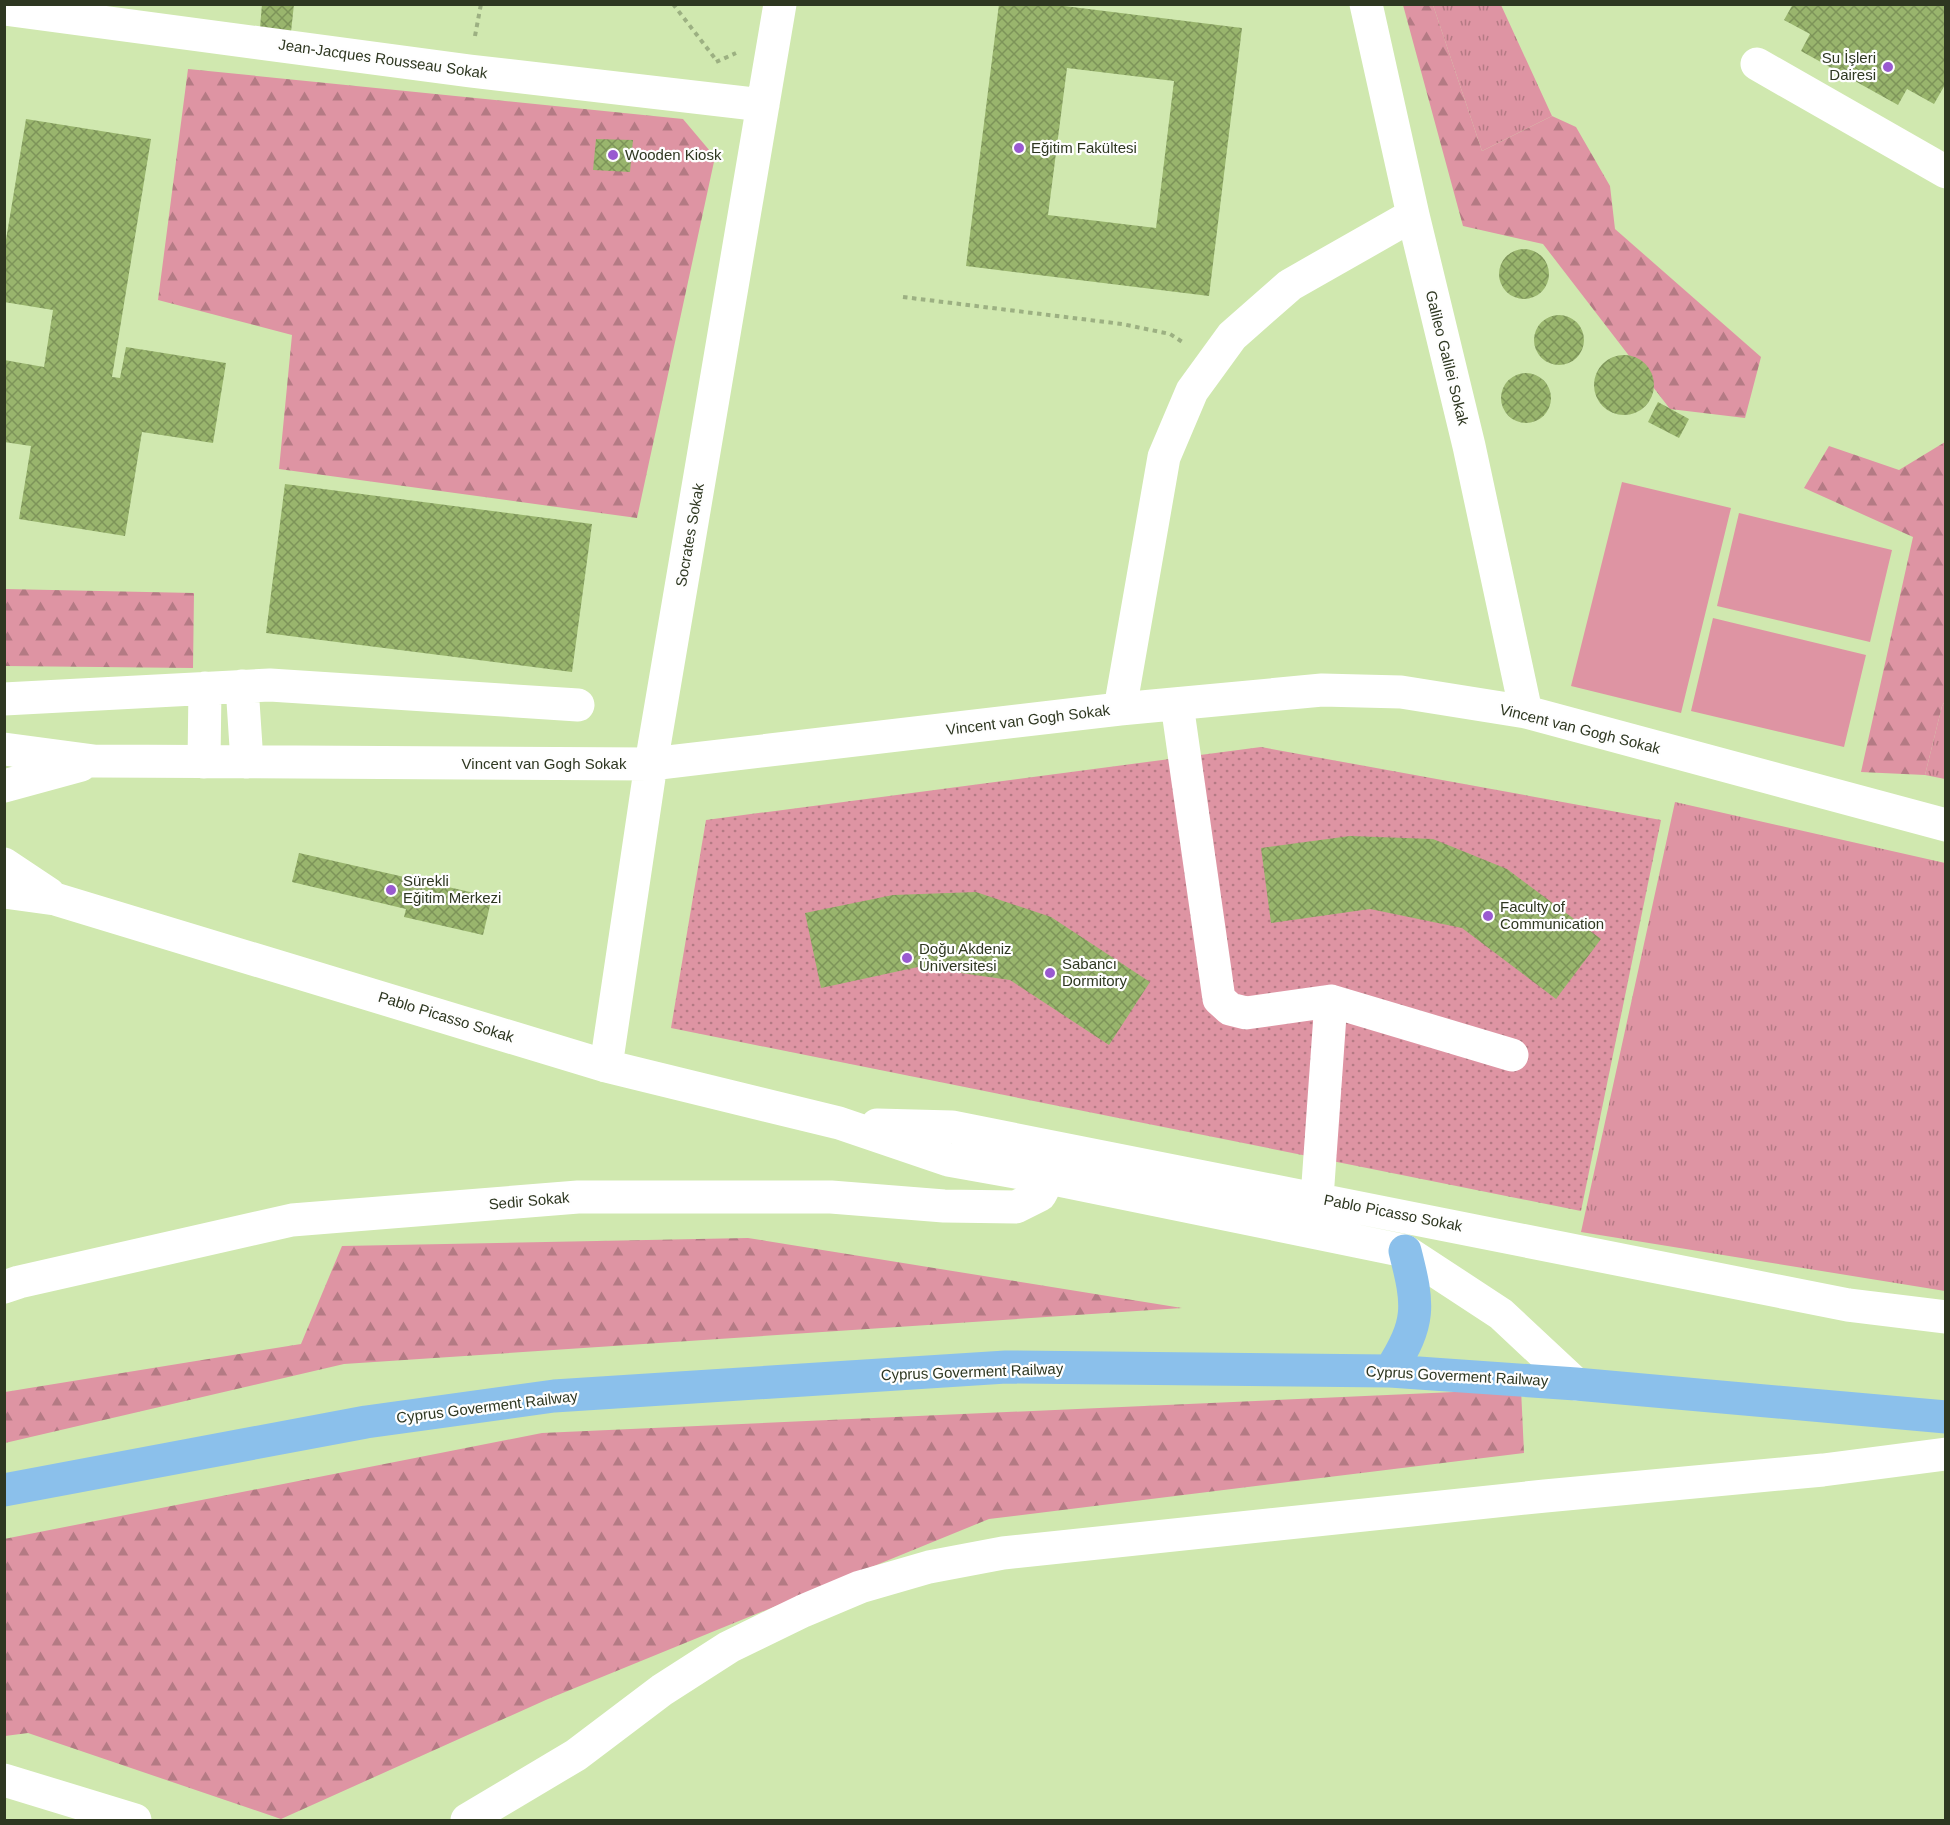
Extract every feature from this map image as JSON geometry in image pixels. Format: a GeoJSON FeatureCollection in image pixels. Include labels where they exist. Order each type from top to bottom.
{"type":"FeatureCollection","features":[{"type":"Feature","properties":{"kind":"main road"},"geometry":{"type":"LineString","coordinates":[[1390,1371],[1405,1346],[1415,1317],[1415,1290],[1405,1251]]}},
{"type":"Feature","properties":{"kind":"main road","name":"Cyprus Goverment Railway"},"geometry":{"type":"LineString","coordinates":[[4,1490],[366,1422],[554,1396],[1006,1367],[1390,1371],[1576,1384],[1946,1417]]}},
{"type":"Feature","properties":{"kind":"street","name":"Socrates Sokak"},"geometry":{"type":"LineString","coordinates":[[606,1066],[651,764],[780,4]]}},
{"type":"Feature","properties":{"kind":"street","name":"Galileo Galilei Sokak"},"geometry":{"type":"LineString","coordinates":[[1366,4],[1413,215],[1469,446],[1526,712]]}},
{"type":"Feature","properties":{"kind":"street","name":"Jean-Jacques Rousseau Sokak"},"geometry":{"type":"LineString","coordinates":[[4,9],[470,71],[763,105]]}},
{"type":"Feature","properties":{"kind":"street"},"geometry":{"type":"LineString","coordinates":[[1757,64],[1946,172]]}},
{"type":"Feature","properties":{"kind":"street"},"geometry":{"type":"LineString","coordinates":[[1120,709],[1164,457],[1192,390],[1232,336],[1290,285],[1413,215]]}},
{"type":"Feature","properties":{"kind":"street"},"geometry":{"type":"LineString","coordinates":[[242,686],[247,762]]}},
{"type":"Feature","properties":{"kind":"street"},"geometry":{"type":"LineString","coordinates":[[4,699],[270,686],[578,705]]}},
{"type":"Feature","properties":{"kind":"street"},"geometry":{"type":"LineString","coordinates":[[204,762],[205,688]]}},
{"type":"Feature","properties":{"kind":"street","name":"Vincent van Gogh Sokak"},"geometry":{"type":"LineString","coordinates":[[94,761],[651,764],[1120,709],[1322,690],[1401,692],[1526,712],[1946,825]]}},
{"type":"Feature","properties":{"kind":"street"},"geometry":{"type":"LineString","coordinates":[[1177,704],[1219,999],[1230,1010],[1246,1013],[1330,1001],[1512,1055]]}},
{"type":"Feature","properties":{"kind":"street"},"geometry":{"type":"LineString","coordinates":[[4,749],[94,761]]}},
{"type":"Feature","properties":{"kind":"street"},"geometry":{"type":"LineString","coordinates":[[4,786],[94,761]]}},
{"type":"Feature","properties":{"kind":"street"},"geometry":{"type":"LineString","coordinates":[[4,864],[55,898]]}},
{"type":"Feature","properties":{"kind":"street"},"geometry":{"type":"LineString","coordinates":[[4,892],[55,898]]}},
{"type":"Feature","properties":{"kind":"street","name":"Pablo Picasso Sokak"},"geometry":{"type":"LineString","coordinates":[[55,898],[606,1066],[839,1123],[948,1160],[1049,1178],[1405,1251],[1501,1314],[1576,1384]]}},
{"type":"Feature","properties":{"kind":"street"},"geometry":{"type":"LineString","coordinates":[[1317,1198],[1330,1001]]}},
{"type":"Feature","properties":{"kind":"street","name":"Pablo Picasso Sokak"},"geometry":{"type":"LineString","coordinates":[[839,1123],[952,1127],[1848,1305],[1946,1317]]}},
{"type":"Feature","properties":{"kind":"street","name":"Sedir Sokak"},"geometry":{"type":"LineString","coordinates":[[4,1287],[292,1220],[578,1197],[831,1197],[944,1206],[1016,1207],[1040,1195],[1049,1178]]}},
{"type":"Feature","properties":{"kind":"street"},"geometry":{"type":"LineString","coordinates":[[467,1821],[576,1755],[662,1690],[729,1647],[803,1611],[860,1587],[929,1566],[1003,1553],[1545,1496],[1823,1470],[1946,1454]]}},
{"type":"Feature","properties":{"kind":"street"},"geometry":{"type":"LineString","coordinates":[[4,1779],[135,1821]]}},
{"type":"Feature","properties":{"kind":"path"},"geometry":{"type":"LineString","coordinates":[[473,46],[481,4]]}},
{"type":"Feature","properties":{"kind":"path"},"geometry":{"type":"LineString","coordinates":[[673,4],[717,62]]}},
{"type":"Feature","properties":{"kind":"path"},"geometry":{"type":"LineString","coordinates":[[903,297],[1122,324],[1170,334],[1212,361]]}},
{"type":"Feature","properties":{"kind":"green space"},"geometry":{"type":"Polygon","coordinates":[[[1403,5],[1433,5],[1482,151],[1552,116],[1576,127],[1610,186],[1615,229],[1761,357],[1745,418],[1670,409],[1543,244],[1463,226],[1403,5]]]}},
{"type":"Feature","properties":{"kind":"green space"},"geometry":{"type":"Polygon","coordinates":[[[1433,5],[1501,5],[1552,116],[1482,151],[1433,5]]]}},
{"type":"Feature","properties":{"kind":"green space"},"geometry":{"type":"Polygon","coordinates":[[[188,69],[683,119],[715,157],[637,518],[279,469],[292,335],[158,300],[188,69]]]}},
{"type":"Feature","properties":{"kind":"green space"},"geometry":{"type":"Polygon","coordinates":[[[1945,442],[1945,701],[1925,775],[1861,772],[1913,537],[1804,488],[1829,446],[1899,470],[1945,442]]]}},
{"type":"Feature","properties":{"kind":"green space"},"geometry":{"type":"Polygon","coordinates":[[[1622,482],[1731,508],[1681,713],[1571,686],[1622,482]]]}},
{"type":"Feature","properties":{"kind":"green space"},"geometry":{"type":"Polygon","coordinates":[[[1739,513],[1892,550],[1870,642],[1717,606],[1739,513]]]}},
{"type":"Feature","properties":{"kind":"green space"},"geometry":{"type":"Polygon","coordinates":[[[5,589],[194,593],[193,668],[5,666],[5,589]]]}},
{"type":"Feature","properties":{"kind":"green space"},"geometry":{"type":"Polygon","coordinates":[[[1713,618],[1866,655],[1844,747],[1691,711],[1713,618]]]}},
{"type":"Feature","properties":{"kind":"green space"},"geometry":{"type":"Polygon","coordinates":[[[1945,701],[1945,779],[1925,775],[1945,701]]]}},
{"type":"Feature","properties":{"kind":"green space"},"geometry":{"type":"Polygon","coordinates":[[[1261,747],[1661,820],[1581,1211],[671,1028],[706,820],[1261,747]]]}},
{"type":"Feature","properties":{"kind":"green space"},"geometry":{"type":"Polygon","coordinates":[[[1675,802],[1945,863],[1945,1291],[1581,1232],[1675,802]]]}},
{"type":"Feature","properties":{"kind":"green space"},"geometry":{"type":"Polygon","coordinates":[[[748,1238],[1182,1308],[344,1364],[5,1443],[5,1392],[301,1344],[342,1246],[748,1238]]]}},
{"type":"Feature","properties":{"kind":"green space"},"geometry":{"type":"Polygon","coordinates":[[[1521,1389],[1524,1453],[989,1519],[548,1699],[281,1819],[28,1733],[5,1736],[4,1539],[542,1433],[1521,1389]]]}},
{"type":"Feature","properties":{"kind":"building"},"geometry":{"type":"Polygon","coordinates":[[[262,4],[294,4],[291,32],[260,28],[262,4]]]}},
{"type":"Feature","properties":{"kind":"building","name":"Eğitim Fakültesi"},"geometry":{"type":"Polygon","coordinates":[[[999,4],[1048,4],[1242,28],[1209,296],[966,266],[999,4]],[[1067,68],[1048,215],[1156,228],[1174,81],[1067,68]]]}},
{"type":"Feature","properties":{"kind":"building","name":"Su İşleri Dairesi"},"geometry":{"type":"Polygon","coordinates":[[[1793,4],[1946,4],[1946,83],[1934,104],[1907,89],[1898,105],[1801,51],[1810,34],[1784,20],[1793,4]]]}},
{"type":"Feature","properties":{"kind":"building"},"geometry":{"type":"Polygon","coordinates":[[[26,119],[151,139],[112,377],[120,378],[126,347],[226,363],[213,443],[142,432],[125,536],[19,519],[31,446],[4,442],[4,360],[44,367],[53,310],[4,302],[4,252],[26,119]]]}},
{"type":"Feature","properties":{"kind":"building","name":"Wooden Kiosk"},"geometry":{"type":"Polygon","coordinates":[[[596,139],[633,140],[630,172],[593,170],[596,139]]]}},
{"type":"Feature","properties":{"kind":"building"},"geometry":{"type":"Polygon","coordinates":[[[1524,249],[1533,251],[1544,260],[1549,274],[1547,283],[1538,294],[1524,299],[1515,297],[1504,288],[1499,274],[1501,265],[1510,254],[1524,249]]]}},
{"type":"Feature","properties":{"kind":"building"},"geometry":{"type":"Polygon","coordinates":[[[1559,315],[1568,317],[1579,326],[1584,340],[1582,349],[1573,360],[1559,365],[1550,363],[1539,354],[1534,340],[1536,331],[1545,320],[1559,315]]]}},
{"type":"Feature","properties":{"kind":"building"},"geometry":{"type":"Polygon","coordinates":[[[1624,355],[1641,360],[1649,368],[1654,385],[1649,402],[1641,410],[1624,415],[1607,410],[1599,402],[1594,385],[1599,368],[1607,360],[1624,355]]]}},
{"type":"Feature","properties":{"kind":"building"},"geometry":{"type":"Polygon","coordinates":[[[1526,373],[1535,375],[1546,384],[1551,398],[1549,407],[1540,418],[1526,423],[1517,421],[1506,412],[1501,398],[1503,389],[1512,378],[1526,373]]]}},
{"type":"Feature","properties":{"kind":"building"},"geometry":{"type":"Polygon","coordinates":[[[1658,402],[1689,419],[1679,438],[1648,422],[1658,402]]]}},
{"type":"Feature","properties":{"kind":"building"},"geometry":{"type":"Polygon","coordinates":[[[285,484],[592,524],[572,672],[266,633],[285,484]]]}},
{"type":"Feature","properties":{"kind":"building","name":"Faculty of Communication"},"geometry":{"type":"Polygon","coordinates":[[[1350,836],[1433,839],[1507,869],[1601,939],[1556,999],[1462,928],[1370,909],[1271,923],[1261,848],[1350,836]]]}},
{"type":"Feature","properties":{"kind":"building","name":"Sürekli Eğitim Merkezi"},"geometry":{"type":"Polygon","coordinates":[[[299,853],[492,897],[483,935],[404,917],[406,909],[292,882],[299,853]]]}},
{"type":"Feature","properties":{"kind":"building","name":"Sabancı Dormitory"},"geometry":{"type":"Polygon","coordinates":[[[976,892],[1051,917],[1150,982],[1109,1045],[1010,980],[918,967],[821,988],[805,913],[893,895],[976,892]]]}},
{"type":"Feature","properties":{"kind":"place","name":"Su İşleri Dairesi"},"geometry":{"type":"Point","coordinates":[1888,67]}},
{"type":"Feature","properties":{"kind":"place","name":"Eğitim Fakültesi"},"geometry":{"type":"Point","coordinates":[1019,148]}},
{"type":"Feature","properties":{"kind":"place","name":"Wooden Kiosk"},"geometry":{"type":"Point","coordinates":[613,155]}},
{"type":"Feature","properties":{"kind":"place","name":"Sürekli Eğitim Merkezi"},"geometry":{"type":"Point","coordinates":[391,890]}},
{"type":"Feature","properties":{"kind":"place","name":"Faculty of Communication"},"geometry":{"type":"Point","coordinates":[1488,916]}},
{"type":"Feature","properties":{"kind":"place","name":"Doğu Akdeniz Üniversitesi"},"geometry":{"type":"Point","coordinates":[907,958]}},
{"type":"Feature","properties":{"kind":"place","name":"Sabancı Dormitory"},"geometry":{"type":"Point","coordinates":[1050,973]}}]}
